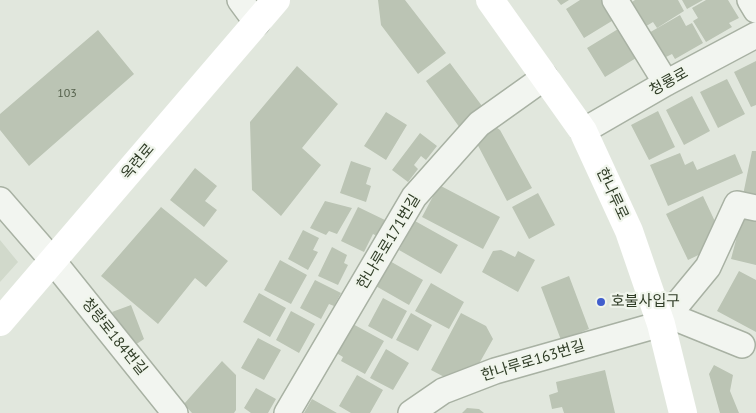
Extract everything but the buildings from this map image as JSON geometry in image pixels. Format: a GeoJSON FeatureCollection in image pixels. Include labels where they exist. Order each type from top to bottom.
{"type":"FeatureCollection","features":[{"type":"Feature","properties":{"kind":"main road","name":"옥련로"},"geometry":{"type":"LineString","coordinates":[[0,322],[276,0]]}},
{"type":"Feature","properties":{"kind":"main road","name":"한나루로"},"geometry":{"type":"LineString","coordinates":[[490,0],[583,131],[629,230],[664,319],[683,413]]}},
{"type":"Feature","properties":{"kind":"street"},"geometry":{"type":"LineString","coordinates":[[240,0],[257,23]]}},
{"type":"Feature","properties":{"kind":"street"},"geometry":{"type":"LineString","coordinates":[[615,0],[666,82]]}},
{"type":"Feature","properties":{"kind":"street"},"geometry":{"type":"LineString","coordinates":[[750,0],[756,10]]}},
{"type":"Feature","properties":{"kind":"street","name":"청룡로"},"geometry":{"type":"LineString","coordinates":[[583,131],[666,82],[756,35]]}},
{"type":"Feature","properties":{"kind":"street","name":"한나루로171번길"},"geometry":{"type":"LineString","coordinates":[[287,413],[414,197],[479,124],[544,77]]}},
{"type":"Feature","properties":{"kind":"street","name":"청량로184번길"},"geometry":{"type":"LineString","coordinates":[[0,200],[54,261],[175,413]]}},
{"type":"Feature","properties":{"kind":"street"},"geometry":{"type":"LineString","coordinates":[[742,345],[664,319],[708,267],[737,204],[756,208]]}},
{"type":"Feature","properties":{"kind":"street","name":"한나루로163번길"},"geometry":{"type":"LineString","coordinates":[[411,413],[443,391],[495,371],[664,319]]}},
{"type":"Feature","properties":{"kind":"shaded area"},"geometry":{"type":"Polygon","coordinates":[[[0,240],[18,262],[0,282],[0,240]]]}},
{"type":"Feature","properties":{"kind":"place","name":"호불사입구"},"geometry":{"type":"Point","coordinates":[601,302]}}]}
